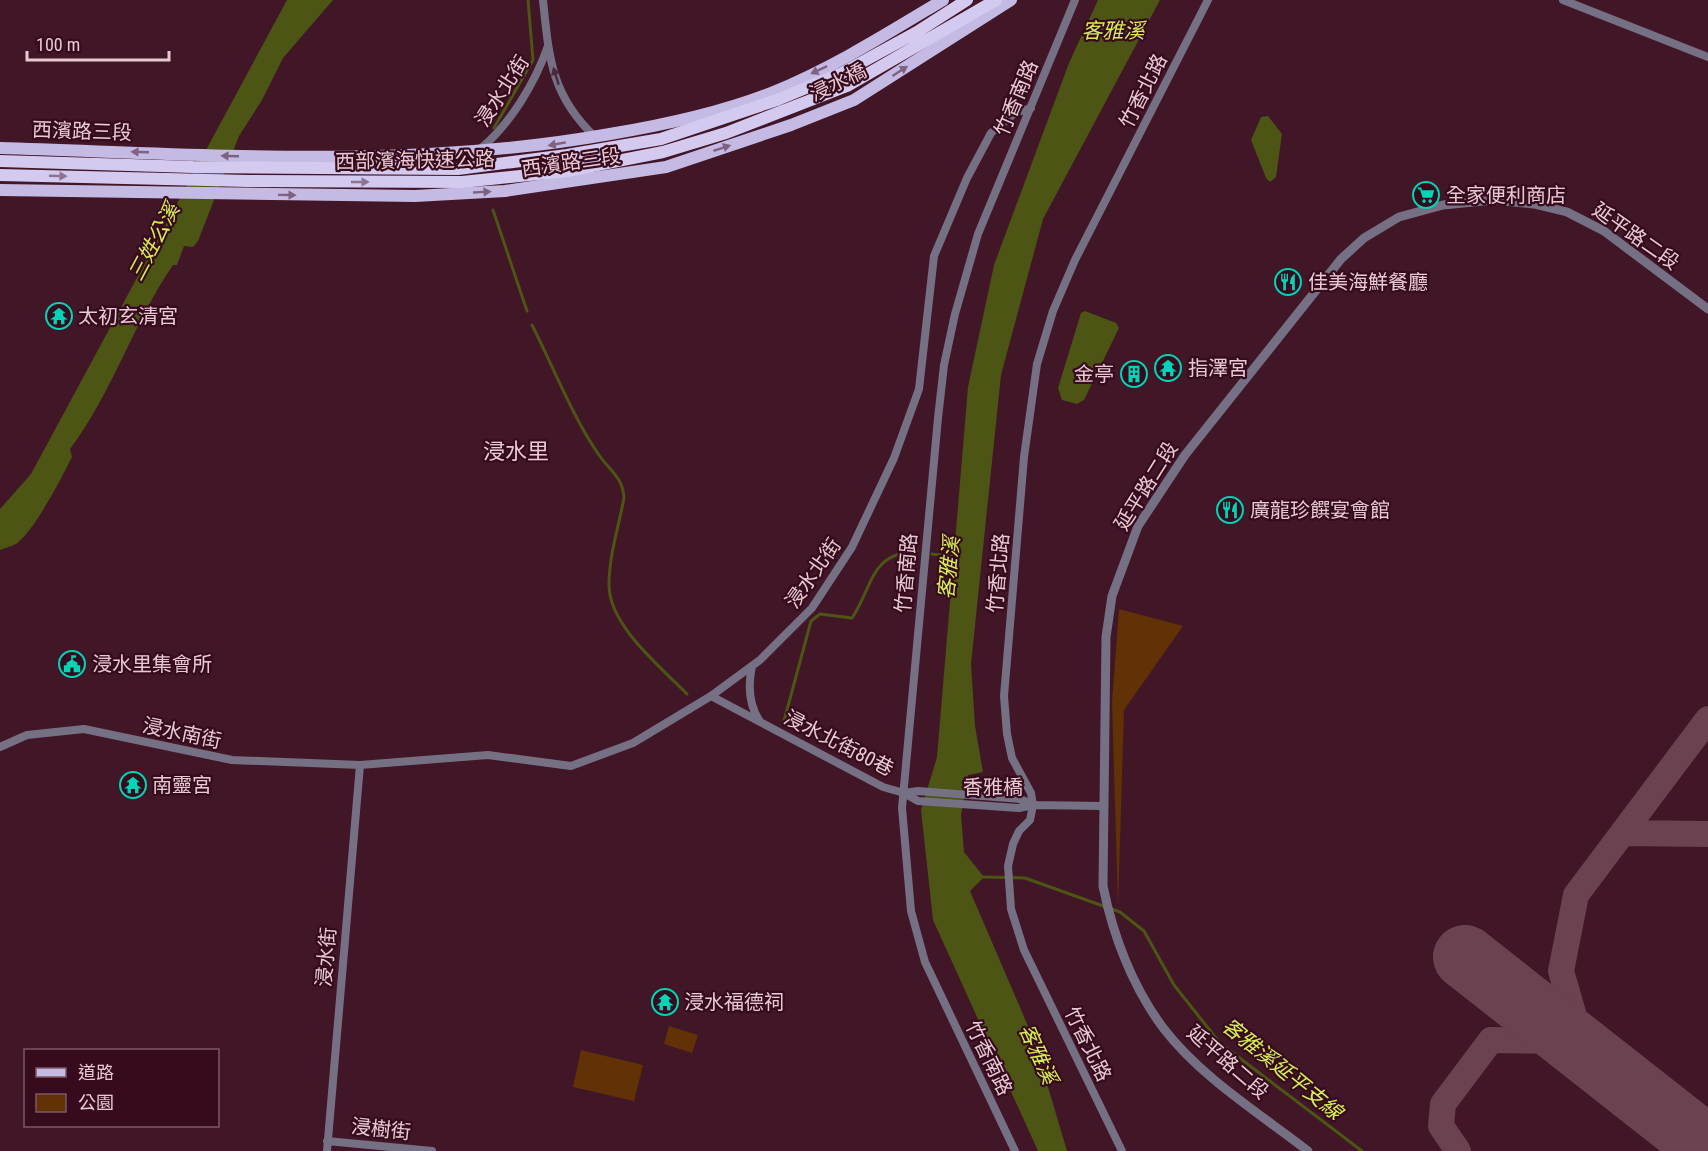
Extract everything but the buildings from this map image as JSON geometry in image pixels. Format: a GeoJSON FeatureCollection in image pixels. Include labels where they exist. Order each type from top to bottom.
{"type":"FeatureCollection","features":[{"type":"Feature","properties":{"kind":"highway","name":"浸水橋"},"geometry":{"type":"LineString","coordinates":[[661,139],[767,103],[842,73],[917,32],[967,0]]}},
{"type":"Feature","properties":{"kind":"highway","name":"浸水橋"},"geometry":{"type":"LineString","coordinates":[[663,152],[726,133],[848,86],[996,0]]}},
{"type":"Feature","properties":{"kind":"highway","name":"西部濱海快速公路"},"geometry":{"type":"LineString","coordinates":[[98,163],[193,167],[458,169],[567,155],[661,139]]}},
{"type":"Feature","properties":{"kind":"highway","name":"西部濱海快速公路"},"geometry":{"type":"LineString","coordinates":[[0,175],[238,181],[462,182],[567,171],[663,152]]}},
{"type":"Feature","properties":{"kind":"highway"},"geometry":{"type":"LineString","coordinates":[[0,154],[98,163]]}},
{"type":"Feature","properties":{"kind":"highway"},"geometry":{"type":"LineString","coordinates":[[0,161],[98,163]]}},
{"type":"Feature","properties":{"kind":"main road","name":"浸水橋"},"geometry":{"type":"LineString","coordinates":[[656,126],[771,93],[833,63],[943,0]]}},
{"type":"Feature","properties":{"kind":"main road","name":"浸水橋"},"geometry":{"type":"LineString","coordinates":[[666,166],[791,125],[854,100],[1011,0]]}},
{"type":"Feature","properties":{"kind":"main road","name":"西濱路三段"},"geometry":{"type":"LineString","coordinates":[[0,148],[260,157],[338,157],[545,146],[656,126]]}},
{"type":"Feature","properties":{"kind":"main road","name":"西濱路三段"},"geometry":{"type":"LineString","coordinates":[[0,190],[415,196],[493,192],[666,166]]}},
{"type":"Feature","properties":{"kind":"street","name":"浸水北街"},"geometry":{"type":"LineString","coordinates":[[543,0],[555,79],[575,118],[596,137]]}},
{"type":"Feature","properties":{"kind":"street","name":"竹香南路"},"geometry":{"type":"LineString","coordinates":[[1015,1151],[926,962],[912,911],[903,793],[944,365],[955,314],[978,234],[1075,0]]}},
{"type":"Feature","properties":{"kind":"street","name":"竹香北路"},"geometry":{"type":"LineString","coordinates":[[1122,1151],[1016,930],[1008,889],[1008,866],[1016,838],[1030,820],[1033,805],[1031,793],[1012,758],[1006,734],[1004,696],[1024,457],[1037,364],[1053,311],[1075,260],[1209,0]]}},
{"type":"Feature","properties":{"kind":"street"},"geometry":{"type":"LineString","coordinates":[[1563,0],[1708,57]]}},
{"type":"Feature","properties":{"kind":"street","name":"浸水北街"},"geometry":{"type":"LineString","coordinates":[[477,151],[498,134],[541,66],[548,44]]}},
{"type":"Feature","properties":{"kind":"street","name":"浸水北街"},"geometry":{"type":"LineString","coordinates":[[360,765],[488,755],[571,766],[633,743],[711,696],[752,666],[812,608],[852,547],[894,458],[919,389],[934,256],[966,178],[991,133],[1015,113],[1031,108]]}},
{"type":"Feature","properties":{"kind":"street","name":"延平路二段"},"geometry":{"type":"LineString","coordinates":[[1308,1151],[1229,1091],[1190,1056],[1164,1028],[1137,985],[1111,925],[1102,886],[1106,637],[1112,596],[1138,526],[1185,455],[1341,258],[1364,238],[1399,217],[1443,205],[1494,200],[1534,204],[1567,212],[1604,231],[1708,309]]}},
{"type":"Feature","properties":{"kind":"street","name":"浸水北街80巷"},"geometry":{"type":"LineString","coordinates":[[752,666],[749,682],[750,697],[753,711],[760,721]]}},
{"type":"Feature","properties":{"kind":"street","name":"浸水北街80巷"},"geometry":{"type":"LineString","coordinates":[[711,696],[883,787],[903,793]]}},
{"type":"Feature","properties":{"kind":"street","name":"浸水南街"},"geometry":{"type":"LineString","coordinates":[[0,747],[27,735],[84,729],[232,760],[360,765]]}},
{"type":"Feature","properties":{"kind":"street","name":"浸水街"},"geometry":{"type":"LineString","coordinates":[[327,1151],[360,765]]}},
{"type":"Feature","properties":{"kind":"street","name":"香雅橋"},"geometry":{"type":"LineString","coordinates":[[903,793],[918,791],[1020,804]]}},
{"type":"Feature","properties":{"kind":"street","name":"香雅橋"},"geometry":{"type":"LineString","coordinates":[[903,793],[918,801],[1033,805]]}},
{"type":"Feature","properties":{"kind":"street"},"geometry":{"type":"LineString","coordinates":[[1033,805],[1103,806]]}},
{"type":"Feature","properties":{"kind":"street","name":"浸樹街"},"geometry":{"type":"LineString","coordinates":[[327,1141],[432,1151]]}},
{"type":"Feature","properties":{"kind":"green space"},"geometry":{"type":"Polygon","coordinates":[[[1119,609],[1183,626],[1124,710],[1118,906],[1112,702],[1119,609]]]}},
{"type":"Feature","properties":{"kind":"green space"},"geometry":{"type":"Polygon","coordinates":[[[669,1026],[698,1035],[692,1053],[664,1044],[669,1026]]]}},
{"type":"Feature","properties":{"kind":"green space"},"geometry":{"type":"Polygon","coordinates":[[[581,1050],[643,1065],[634,1101],[573,1087],[581,1050]]]}},
{"type":"Feature","properties":{"kind":"water","name":"三姓公溪"},"geometry":{"type":"Polygon","coordinates":[[[287,0],[333,0],[283,58],[262,100],[239,136],[198,241],[193,247],[184,246],[177,265],[173,265],[159,287],[99,404],[70,449],[72,457],[46,505],[21,539],[14,545],[0,550],[0,509],[31,474],[287,0]]]}},
{"type":"Feature","properties":{"kind":"water","name":"客雅溪"},"geometry":{"type":"Polygon","coordinates":[[[1098,0],[1160,0],[1043,219],[1001,375],[971,664],[975,726],[983,772],[968,775],[961,815],[964,852],[984,877],[970,891],[1034,1040],[1067,1151],[1038,1151],[933,920],[921,810],[937,757],[968,387],[994,265],[1069,63],[1098,0]]]}},
{"type":"Feature","properties":{"kind":"water"},"geometry":{"type":"Polygon","coordinates":[[[1268,116],[1282,134],[1276,177],[1270,182],[1266,178],[1251,140],[1261,117],[1268,116]]]}},
{"type":"Feature","properties":{"kind":"water"},"geometry":{"type":"Polygon","coordinates":[[[1085,311],[1116,323],[1119,328],[1084,400],[1077,404],[1062,400],[1058,388],[1081,313],[1085,311]]]}},
{"type":"Feature","properties":{"kind":"waterway"},"geometry":{"type":"LineString","coordinates":[[494,128],[533,60],[528,0]]}},
{"type":"Feature","properties":{"kind":"waterway"},"geometry":{"type":"LineString","coordinates":[[493,210],[527,311]]}},
{"type":"Feature","properties":{"kind":"waterway"},"geometry":{"type":"LineString","coordinates":[[532,325],[581,425],[599,455],[619,479],[623,491],[624,498],[609,573],[611,599],[617,615],[638,644],[687,694]]}},
{"type":"Feature","properties":{"kind":"waterway"},"geometry":{"type":"LineString","coordinates":[[784,721],[811,621],[820,614],[852,618],[881,565],[901,553],[917,551]]}},
{"type":"Feature","properties":{"kind":"waterway"},"geometry":{"type":"LineString","coordinates":[[932,554],[954,557]]}},
{"type":"Feature","properties":{"kind":"waterway","name":"客雅溪延平支線"},"geometry":{"type":"LineString","coordinates":[[983,877],[1025,878],[1120,912],[1144,931],[1174,985],[1220,1043],[1362,1151]]}},
{"type":"Feature","properties":{"kind":"taxiway"},"geometry":{"type":"LineString","coordinates":[[1584,1051],[1561,971],[1576,895],[1708,719]]}},
{"type":"Feature","properties":{"kind":"taxiway"},"geometry":{"type":"LineString","coordinates":[[1623,833],[1708,834]]}},
{"type":"Feature","properties":{"kind":"taxiway"},"geometry":{"type":"LineString","coordinates":[[1458,1151],[1441,1126],[1443,1104],[1491,1040],[1557,1041],[1584,1051]]}},
{"type":"Feature","properties":{"kind":"runway"},"geometry":{"type":"LineString","coordinates":[[1465,957],[1708,1148]]}},
{"type":"Feature","properties":{"kind":"place","name":"全家便利商店"},"geometry":{"type":"Point","coordinates":[1426,195]}},
{"type":"Feature","properties":{"kind":"place","name":"佳美海鮮餐廳"},"geometry":{"type":"Point","coordinates":[1288,282]}},
{"type":"Feature","properties":{"kind":"place","name":"太初玄清宮"},"geometry":{"type":"Point","coordinates":[59,316]}},
{"type":"Feature","properties":{"kind":"place","name":"指澤宮"},"geometry":{"type":"Point","coordinates":[1168,368]}},
{"type":"Feature","properties":{"kind":"place","name":"金亭"},"geometry":{"type":"Point","coordinates":[1134,374]}},
{"type":"Feature","properties":{"kind":"place","name":"廣龍珍饌宴會館"},"geometry":{"type":"Point","coordinates":[1230,510]}},
{"type":"Feature","properties":{"kind":"place","name":"浸水里集會所"},"geometry":{"type":"Point","coordinates":[72,664]}},
{"type":"Feature","properties":{"kind":"place","name":"南靈宮"},"geometry":{"type":"Point","coordinates":[133,785]}},
{"type":"Feature","properties":{"kind":"place","name":"浸水福德祠"},"geometry":{"type":"Point","coordinates":[665,1002]}},
{"type":"Feature","properties":{"kind":"district","name":"浸水里"},"geometry":{"type":"Point","coordinates":[516,451]}}]}
